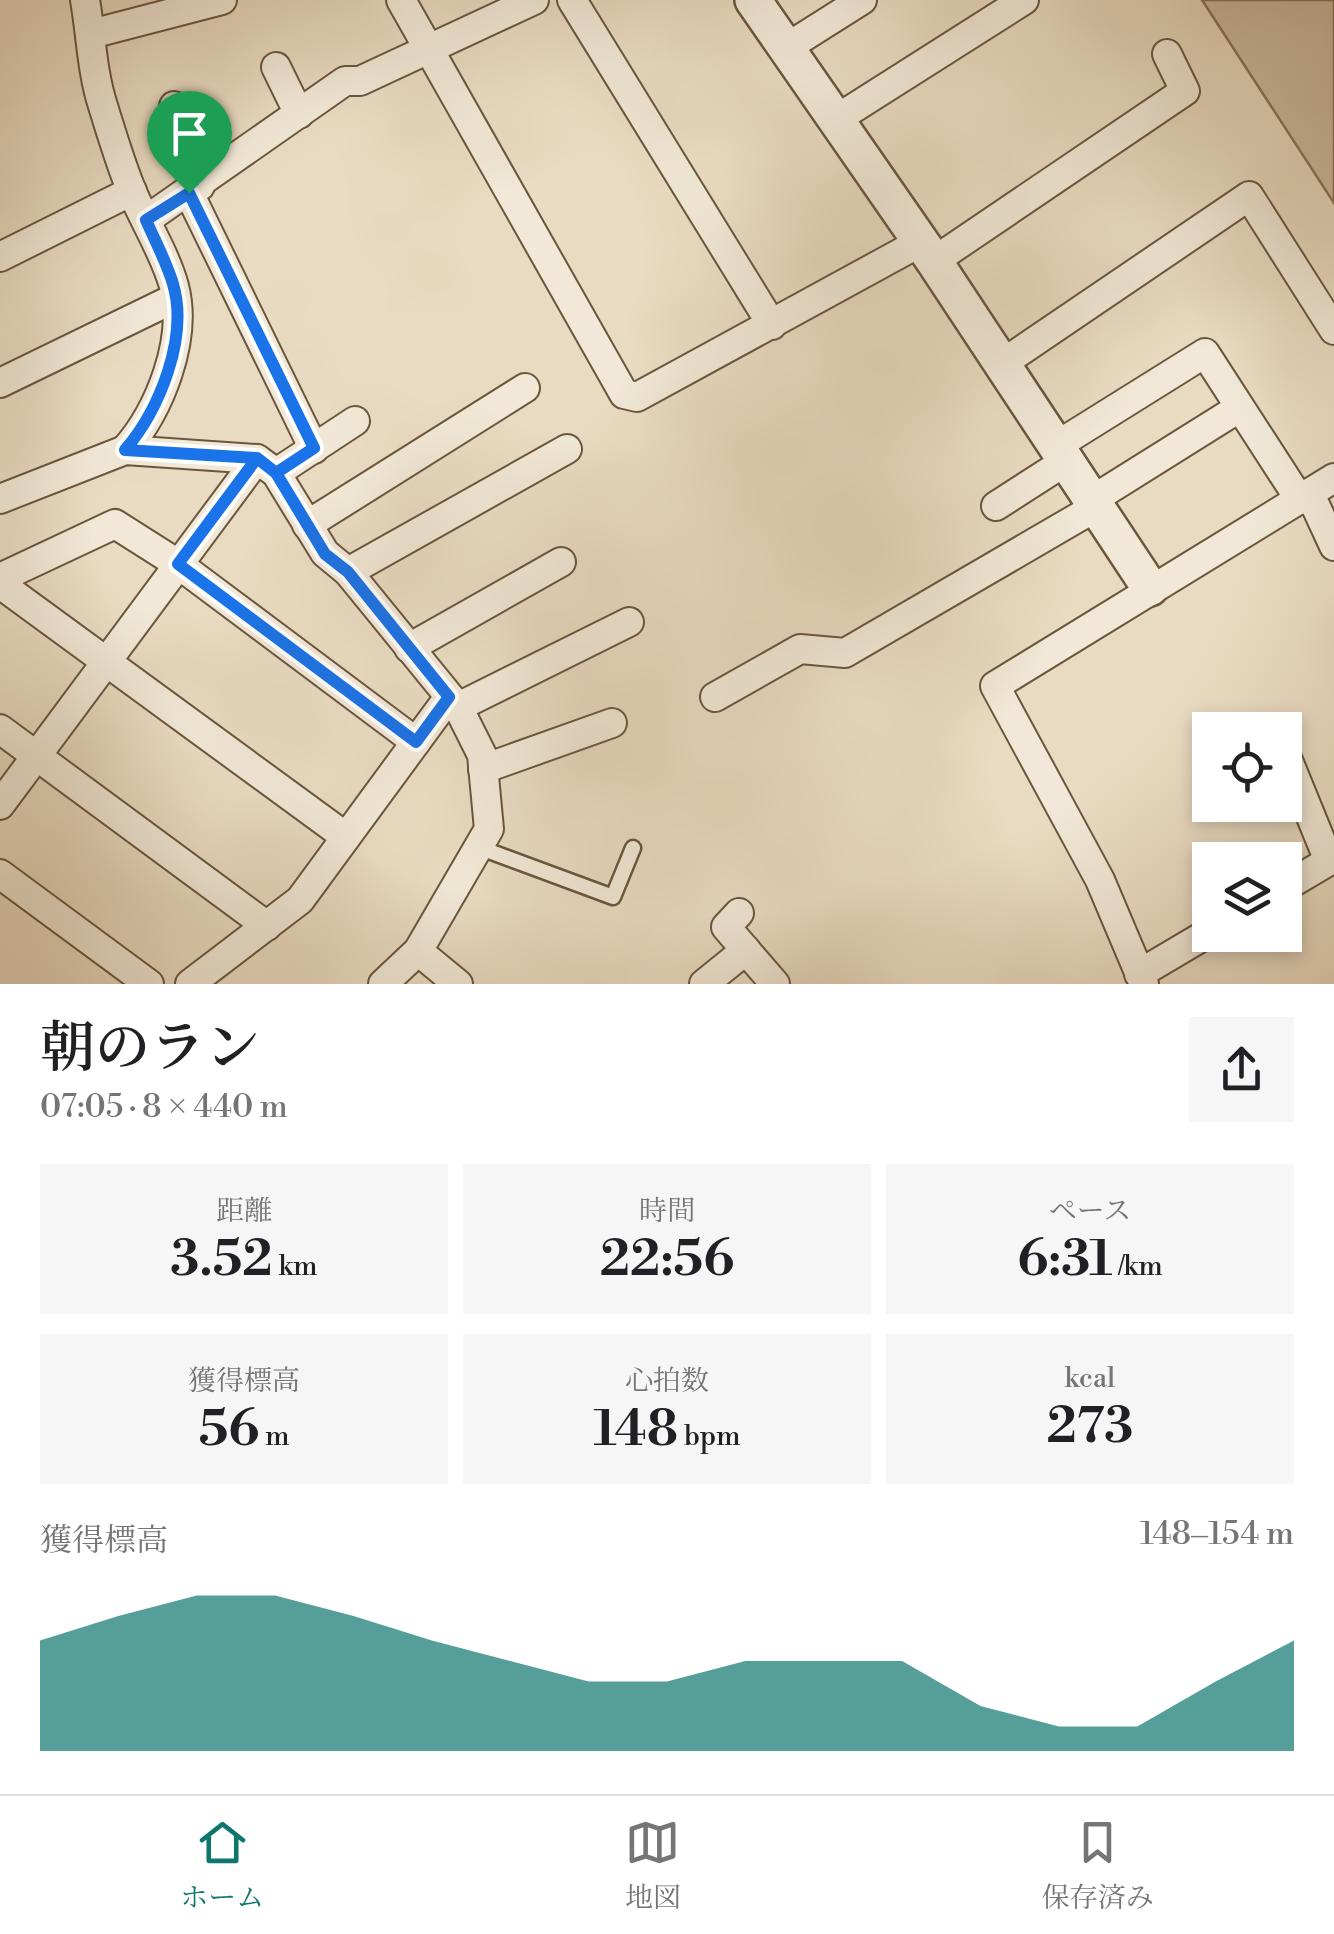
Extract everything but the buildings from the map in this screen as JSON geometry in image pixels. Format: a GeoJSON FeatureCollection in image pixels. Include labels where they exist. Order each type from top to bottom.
{"type":"FeatureCollection","features":[{"type":"Feature","properties":{"kind":"street"},"geometry":{"type":"LineString","coordinates":[[0,500],[125,450],[138,435],[168,368],[176,338],[175,298],[101,100],[85,0]]}},
{"type":"Feature","properties":{"kind":"street"},"geometry":{"type":"LineString","coordinates":[[91,34],[222,0]]}},
{"type":"Feature","properties":{"kind":"street"},"geometry":{"type":"LineString","coordinates":[[401,0],[624,394],[637,397],[772,325],[927,252],[1185,91],[1167,54]]}},
{"type":"Feature","properties":{"kind":"street"},"geometry":{"type":"LineString","coordinates":[[146,220],[195,190],[344,81],[360,80],[534,0]]}},
{"type":"Feature","properties":{"kind":"street"},"geometry":{"type":"LineString","coordinates":[[572,0],[772,325]]}},
{"type":"Feature","properties":{"kind":"street"},"geometry":{"type":"LineString","coordinates":[[753,0],[1003,363],[1150,588]]}},
{"type":"Feature","properties":{"kind":"street"},"geometry":{"type":"LineString","coordinates":[[786,48],[862,0]]}},
{"type":"Feature","properties":{"kind":"street"},"geometry":{"type":"LineString","coordinates":[[835,120],[1024,0]]}},
{"type":"Feature","properties":{"kind":"street"},"geometry":{"type":"LineString","coordinates":[[276,67],[299,114]]}},
{"type":"Feature","properties":{"kind":"street"},"geometry":{"type":"LineString","coordinates":[[174,106],[195,190],[314,448]]}},
{"type":"Feature","properties":{"kind":"street"},"geometry":{"type":"LineString","coordinates":[[0,257],[132,191]]}},
{"type":"Feature","properties":{"kind":"street"},"geometry":{"type":"LineString","coordinates":[[1003,363],[1249,196],[1334,330]]}},
{"type":"Feature","properties":{"kind":"street"},"geometry":{"type":"LineString","coordinates":[[0,383],[175,298]]}},
{"type":"Feature","properties":{"kind":"street"},"geometry":{"type":"LineString","coordinates":[[996,506],[1061,454],[1205,353],[1305,497],[1334,546]]}},
{"type":"Feature","properties":{"kind":"street"},"geometry":{"type":"LineString","coordinates":[[307,524],[525,388]]}},
{"type":"Feature","properties":{"kind":"street"},"geometry":{"type":"LineString","coordinates":[[715,697],[800,649],[845,653],[1094,503],[1240,408]]}},
{"type":"Feature","properties":{"kind":"street"},"geometry":{"type":"LineString","coordinates":[[125,450],[266,466],[314,448],[355,421]]}},
{"type":"Feature","properties":{"kind":"street"},"geometry":{"type":"LineString","coordinates":[[348,572],[568,449]]}},
{"type":"Feature","properties":{"kind":"street"},"geometry":{"type":"LineString","coordinates":[[266,466],[325,554],[348,572],[454,702],[482,755],[488,829],[418,951],[383,984]]}},
{"type":"Feature","properties":{"kind":"street"},"geometry":{"type":"LineString","coordinates":[[0,805],[178,564],[266,466]]}},
{"type":"Feature","properties":{"kind":"street"},"geometry":{"type":"LineString","coordinates":[[1192,944],[1141,979],[1100,880],[995,686],[1334,478]]}},
{"type":"Feature","properties":{"kind":"street"},"geometry":{"type":"LineString","coordinates":[[346,838],[0,581],[115,524],[178,564],[416,742]]}},
{"type":"Feature","properties":{"kind":"street"},"geometry":{"type":"LineString","coordinates":[[409,648],[561,562]]}},
{"type":"Feature","properties":{"kind":"street"},"geometry":{"type":"LineString","coordinates":[[190,984],[300,900],[416,742],[454,702],[628,622]]}},
{"type":"Feature","properties":{"kind":"street"},"geometry":{"type":"LineString","coordinates":[[483,769],[612,723]]}},
{"type":"Feature","properties":{"kind":"street"},"geometry":{"type":"LineString","coordinates":[[0,729],[268,926]]}},
{"type":"Feature","properties":{"kind":"street"},"geometry":{"type":"LineString","coordinates":[[1302,791],[1332,859],[1302,877]]}},
{"type":"Feature","properties":{"kind":"street"},"geometry":{"type":"LineString","coordinates":[[0,874],[149,984]]}},
{"type":"Feature","properties":{"kind":"street"},"geometry":{"type":"LineString","coordinates":[[739,913],[726,927],[775,984]]}},
{"type":"Feature","properties":{"kind":"street"},"geometry":{"type":"LineString","coordinates":[[704,984],[746,950]]}},
{"type":"Feature","properties":{"kind":"street"},"geometry":{"type":"LineString","coordinates":[[418,951],[458,984]]}},
{"type":"Feature","properties":{"kind":"lane"},"geometry":{"type":"LineString","coordinates":[[478,847],[612,897],[633,848]]}},
{"type":"Feature","properties":{"kind":"shaded area"},"geometry":{"type":"Polygon","coordinates":[[[1202,0],[1334,0],[1334,203],[1202,0]]]}},
{"type":"Feature","properties":{"kind":"route"},"geometry":{"type":"LineString","coordinates":[[189,193],[146,220],[174,286],[176,338],[152,407],[138,435],[125,450],[257,458],[276,473],[325,554],[348,572],[449,697],[416,742],[178,564],[257,458],[276,473],[314,448],[189,193]]}}]}
